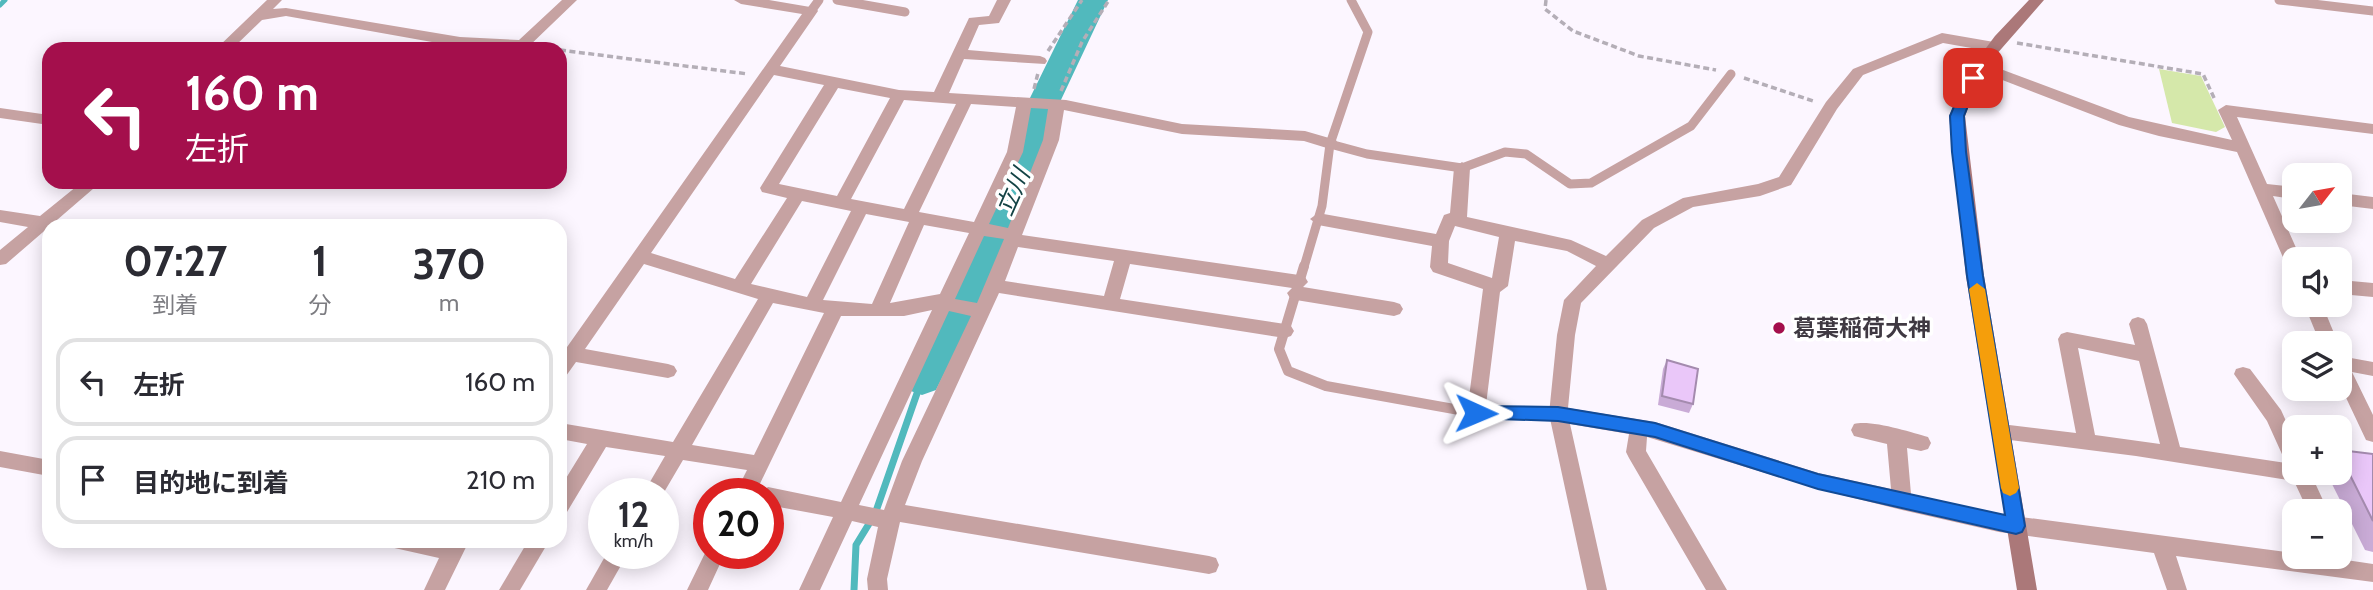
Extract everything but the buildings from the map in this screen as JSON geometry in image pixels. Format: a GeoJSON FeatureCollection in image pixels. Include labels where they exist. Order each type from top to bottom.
{"type":"FeatureCollection","features":[{"type":"Feature","properties":{"kind":"street"},"geometry":{"type":"LineString","coordinates":[[230,42],[275,0]]}},
{"type":"Feature","properties":{"kind":"street"},"geometry":{"type":"LineString","coordinates":[[526,42],[570,0]]}},
{"type":"Feature","properties":{"kind":"street"},"geometry":{"type":"LineString","coordinates":[[567,361],[815,6],[741,0]]}},
{"type":"Feature","properties":{"kind":"street"},"geometry":{"type":"LineString","coordinates":[[939,97],[974,20],[995,20],[1004,0]]}},
{"type":"Feature","properties":{"kind":"street"},"geometry":{"type":"LineString","coordinates":[[2027,590],[1975,276],[1957,116],[1962,98],[1979,66],[2037,0]]}},
{"type":"Feature","properties":{"kind":"street"},"geometry":{"type":"LineString","coordinates":[[258,16],[286,12],[454,42]]}},
{"type":"Feature","properties":{"kind":"street"},"geometry":{"type":"LineString","coordinates":[[1597,590],[1558,414],[1566,335],[1573,300],[1648,224],[1689,202],[1760,190],[1785,181],[1831,106],[1858,72],[1942,38],[1997,43]]}},
{"type":"Feature","properties":{"kind":"street"},"geometry":{"type":"LineString","coordinates":[[958,54],[1040,61]]}},
{"type":"Feature","properties":{"kind":"street"},"geometry":{"type":"LineString","coordinates":[[1979,66],[2124,121],[2243,148]]}},
{"type":"Feature","properties":{"kind":"street"},"geometry":{"type":"LineString","coordinates":[[770,73],[899,95],[1057,104],[1182,129],[1305,136],[1330,144]]}},
{"type":"Feature","properties":{"kind":"street"},"geometry":{"type":"LineString","coordinates":[[833,83],[768,188],[1012,237],[1298,288],[1394,309]]}},
{"type":"Feature","properties":{"kind":"street"},"geometry":{"type":"LineString","coordinates":[[841,203],[899,95]]}},
{"type":"Feature","properties":{"kind":"street"},"geometry":{"type":"LineString","coordinates":[[879,309],[914,217],[966,99]]}},
{"type":"Feature","properties":{"kind":"street"},"geometry":{"type":"LineString","coordinates":[[809,590],[852,512],[982,230],[1015,152],[1029,102]]}},
{"type":"Feature","properties":{"kind":"street"},"geometry":{"type":"LineString","coordinates":[[878,590],[877,579],[891,517],[912,461],[980,310],[994,286],[1051,140],[1057,104]]}},
{"type":"Feature","properties":{"kind":"street"},"geometry":{"type":"LineString","coordinates":[[2226,110],[2373,129]]}},
{"type":"Feature","properties":{"kind":"street"},"geometry":{"type":"LineString","coordinates":[[2226,110],[2287,247]]}},
{"type":"Feature","properties":{"kind":"street"},"geometry":{"type":"LineString","coordinates":[[0,113],[42,119]]}},
{"type":"Feature","properties":{"kind":"street"},"geometry":{"type":"LineString","coordinates":[[1458,221],[1462,168]]}},
{"type":"Feature","properties":{"kind":"street"},"geometry":{"type":"LineString","coordinates":[[49,219],[85,189]]}},
{"type":"Feature","properties":{"kind":"street"},"geometry":{"type":"LineString","coordinates":[[2261,189],[2282,192]]}},
{"type":"Feature","properties":{"kind":"street"},"geometry":{"type":"LineString","coordinates":[[740,286],[797,194]]}},
{"type":"Feature","properties":{"kind":"street"},"geometry":{"type":"LineString","coordinates":[[2352,200],[2373,203]]}},
{"type":"Feature","properties":{"kind":"street"},"geometry":{"type":"LineString","coordinates":[[812,304],[861,207]]}},
{"type":"Feature","properties":{"kind":"street"},"geometry":{"type":"LineString","coordinates":[[0,216],[42,223]]}},
{"type":"Feature","properties":{"kind":"street"},"geometry":{"type":"LineString","coordinates":[[1318,219],[1441,241]]}},
{"type":"Feature","properties":{"kind":"street"},"geometry":{"type":"LineString","coordinates":[[1508,233],[1499,286],[1439,267],[1441,241],[1450,219],[1571,246],[1608,264]]}},
{"type":"Feature","properties":{"kind":"street"},"geometry":{"type":"LineString","coordinates":[[0,259],[42,225]]}},
{"type":"Feature","properties":{"kind":"street"},"geometry":{"type":"LineString","coordinates":[[1110,304],[1124,256]]}},
{"type":"Feature","properties":{"kind":"street"},"geometry":{"type":"LineString","coordinates":[[642,257],[769,295],[835,309],[903,310],[948,303],[980,310]]}},
{"type":"Feature","properties":{"kind":"street"},"geometry":{"type":"LineString","coordinates":[[1476,413],[1492,285]]}},
{"type":"Feature","properties":{"kind":"street"},"geometry":{"type":"LineString","coordinates":[[994,286],[1285,331]]}},
{"type":"Feature","properties":{"kind":"street"},"geometry":{"type":"LineString","coordinates":[[2352,288],[2373,290]]}},
{"type":"Feature","properties":{"kind":"street"},"geometry":{"type":"LineString","coordinates":[[662,478],[769,295]]}},
{"type":"Feature","properties":{"kind":"street"},"geometry":{"type":"LineString","coordinates":[[754,478],[835,309]]}},
{"type":"Feature","properties":{"kind":"street"},"geometry":{"type":"LineString","coordinates":[[2138,324],[2172,453]]}},
{"type":"Feature","properties":{"kind":"street"},"geometry":{"type":"LineString","coordinates":[[2087,442],[2067,339],[2146,355]]}},
{"type":"Feature","properties":{"kind":"street"},"geometry":{"type":"LineString","coordinates":[[572,354],[668,371]]}},
{"type":"Feature","properties":{"kind":"street"},"geometry":{"type":"LineString","coordinates":[[2352,366],[2373,369]]}},
{"type":"Feature","properties":{"kind":"street"},"geometry":{"type":"LineString","coordinates":[[2243,374],[2274,416],[2282,433]]}},
{"type":"Feature","properties":{"kind":"street"},"geometry":{"type":"LineString","coordinates":[[2352,390],[2373,434]]}},
{"type":"Feature","properties":{"kind":"street"},"geometry":{"type":"LineString","coordinates":[[1558,414],[1639,427],[1818,481],[2016,526],[2282,557]]}},
{"type":"Feature","properties":{"kind":"street"},"geometry":{"type":"LineString","coordinates":[[1639,427],[1636,452],[1717,590]]}},
{"type":"Feature","properties":{"kind":"street"},"geometry":{"type":"LineString","coordinates":[[1861,430],[1921,443]]}},
{"type":"Feature","properties":{"kind":"street"},"geometry":{"type":"LineString","coordinates":[[567,432],[759,464]]}},
{"type":"Feature","properties":{"kind":"street"},"geometry":{"type":"LineString","coordinates":[[2001,432],[2282,466]]}},
{"type":"Feature","properties":{"kind":"street"},"geometry":{"type":"LineString","coordinates":[[1895,437],[1902,501]]}},
{"type":"Feature","properties":{"kind":"street"},"geometry":{"type":"LineString","coordinates":[[567,494],[601,438]]}},
{"type":"Feature","properties":{"kind":"street"},"geometry":{"type":"LineString","coordinates":[[0,458],[42,466]]}},
{"type":"Feature","properties":{"kind":"street"},"geometry":{"type":"LineString","coordinates":[[784,499],[852,512],[1209,565]]}},
{"type":"Feature","properties":{"kind":"street"},"geometry":{"type":"LineString","coordinates":[[2162,545],[2177,590]]}},
{"type":"Feature","properties":{"kind":"street"},"geometry":{"type":"LineString","coordinates":[[434,590],[455,548]]}},
{"type":"Feature","properties":{"kind":"street"},"geometry":{"type":"LineString","coordinates":[[509,590],[535,548]]}},
{"type":"Feature","properties":{"kind":"street"},"geometry":{"type":"LineString","coordinates":[[2352,566],[2373,573]]}},
{"type":"Feature","properties":{"kind":"street"},"geometry":{"type":"LineString","coordinates":[[596,590],[608,569]]}},
{"type":"Feature","properties":{"kind":"street"},"geometry":{"type":"LineString","coordinates":[[697,590],[707,569]]}},
{"type":"Feature","properties":{"kind":"lane"},"geometry":{"type":"LineString","coordinates":[[837,0],[905,12]]}},
{"type":"Feature","properties":{"kind":"lane"},"geometry":{"type":"LineString","coordinates":[[1351,0],[1368,32],[1330,144],[1318,219],[1279,349],[1288,371],[1326,386],[1476,413],[1558,414]]}},
{"type":"Feature","properties":{"kind":"lane"},"geometry":{"type":"LineString","coordinates":[[2279,0],[2373,11]]}},
{"type":"Feature","properties":{"kind":"lane"},"geometry":{"type":"LineString","coordinates":[[1330,144],[1367,154],[1462,168],[1505,152],[1526,154],[1570,184],[1591,183],[1691,127],[1731,75]]}},
{"type":"Feature","properties":{"kind":"path"},"geometry":{"type":"LineString","coordinates":[[1057,104],[1082,42],[1109,0]]}},
{"type":"Feature","properties":{"kind":"path"},"geometry":{"type":"LineString","coordinates":[[1546,0],[1545,9],[1573,32],[1639,56],[1708,67],[1831,106]]}},
{"type":"Feature","properties":{"kind":"path"},"geometry":{"type":"LineString","coordinates":[[1997,43],[2203,74],[2217,104],[2226,110]]}},
{"type":"Feature","properties":{"kind":"path"},"geometry":{"type":"LineString","coordinates":[[567,51],[770,73]]}},
{"type":"Feature","properties":{"kind":"green space"},"geometry":{"type":"Polygon","coordinates":[[[2159,69],[2201,76],[2225,127],[2216,132],[2172,123],[2159,69]]]}},
{"type":"Feature","properties":{"kind":"waterway"},"geometry":{"type":"LineString","coordinates":[[0,5],[5,0]]}},
{"type":"Feature","properties":{"kind":"waterway","name":"立川"},"geometry":{"type":"LineString","coordinates":[[922,379],[972,284],[1037,136],[1044,102],[1093,0]]}},
{"type":"Feature","properties":{"kind":"waterway"},"geometry":{"type":"LineString","coordinates":[[854,590],[856,545],[875,514],[922,379]]}},
{"type":"Feature","properties":{"kind":"slow traffic"},"geometry":{"type":"LineString","coordinates":[[1977,289],[2010,488]]}},
{"type":"Feature","properties":{"kind":"place","name":"葛葉稲荷大神"},"geometry":{"type":"Point","coordinates":[1779,328]}},
{"type":"Feature","properties":{"kind":"route"},"geometry":{"type":"LineString","coordinates":[[1476,413],[1558,414],[1655,430],[1818,481],[2016,526],[1975,276],[1959,152],[1957,116],[1962,98],[1973,78]]}}]}
